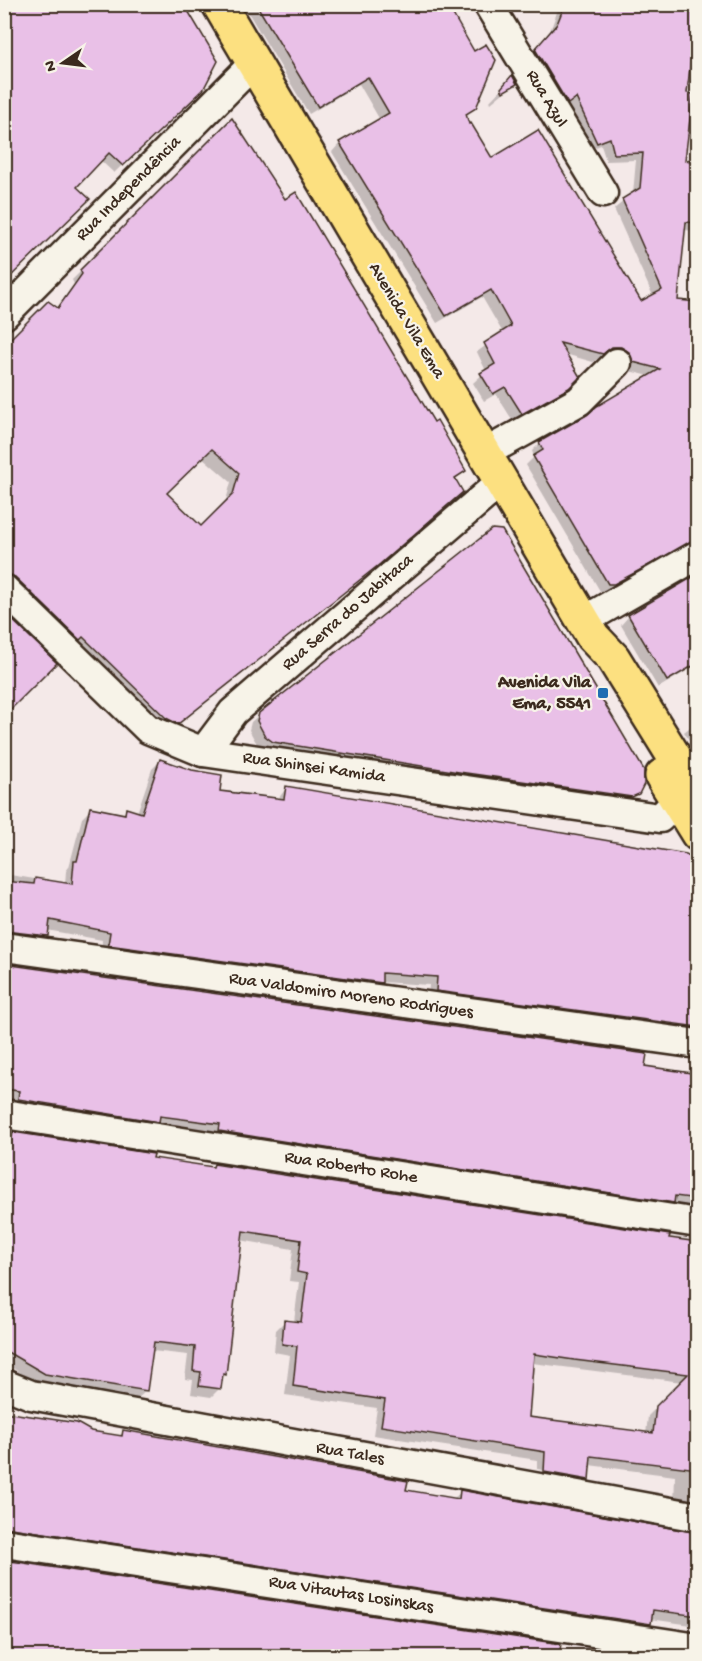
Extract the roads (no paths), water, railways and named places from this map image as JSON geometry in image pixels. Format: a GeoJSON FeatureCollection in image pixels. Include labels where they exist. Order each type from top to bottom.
{"type":"FeatureCollection","features":[{"type":"Feature","properties":{"kind":"main road","name":"Avenida Vila Ema"},"geometry":{"type":"LineString","coordinates":[[219,4],[588,629],[598,671],[692,793],[698,834]]}},
{"type":"Feature","properties":{"kind":"street","name":"Rua Azul"},"geometry":{"type":"LineString","coordinates":[[488,4],[603,193]]}},
{"type":"Feature","properties":{"kind":"street","name":"Rua Independência"},"geometry":{"type":"LineString","coordinates":[[4,315],[253,64]]}},
{"type":"Feature","properties":{"kind":"street"},"geometry":{"type":"LineString","coordinates":[[485,453],[579,401],[617,363]]}},
{"type":"Feature","properties":{"kind":"street","name":"Rua Serra do Jabitaca"},"geometry":{"type":"LineString","coordinates":[[203,752],[233,712],[502,481]]}},
{"type":"Feature","properties":{"kind":"street"},"geometry":{"type":"LineString","coordinates":[[588,629],[698,555]]}},
{"type":"Feature","properties":{"kind":"street","name":"Rua Shinsei Kamida"},"geometry":{"type":"LineString","coordinates":[[4,589],[148,729],[203,752],[660,818],[692,793]]}},
{"type":"Feature","properties":{"kind":"street","name":"Rua Valdomiro Moreno Rodrigues"},"geometry":{"type":"LineString","coordinates":[[4,947],[698,1044]]}},
{"type":"Feature","properties":{"kind":"street","name":"Rua Roberto Rohe"},"geometry":{"type":"LineString","coordinates":[[4,1114],[698,1223]]}},
{"type":"Feature","properties":{"kind":"street","name":"Rua Tales"},"geometry":{"type":"LineString","coordinates":[[4,1384],[31,1395],[698,1517]]}},
{"type":"Feature","properties":{"kind":"street","name":"Rua Vitautas Losinskas"},"geometry":{"type":"LineString","coordinates":[[4,1543],[690,1650]]}},
{"type":"Feature","properties":{"kind":"place","name":"Avenida Vila Ema, 5541"},"geometry":{"type":"Point","coordinates":[603,693]}}]}
